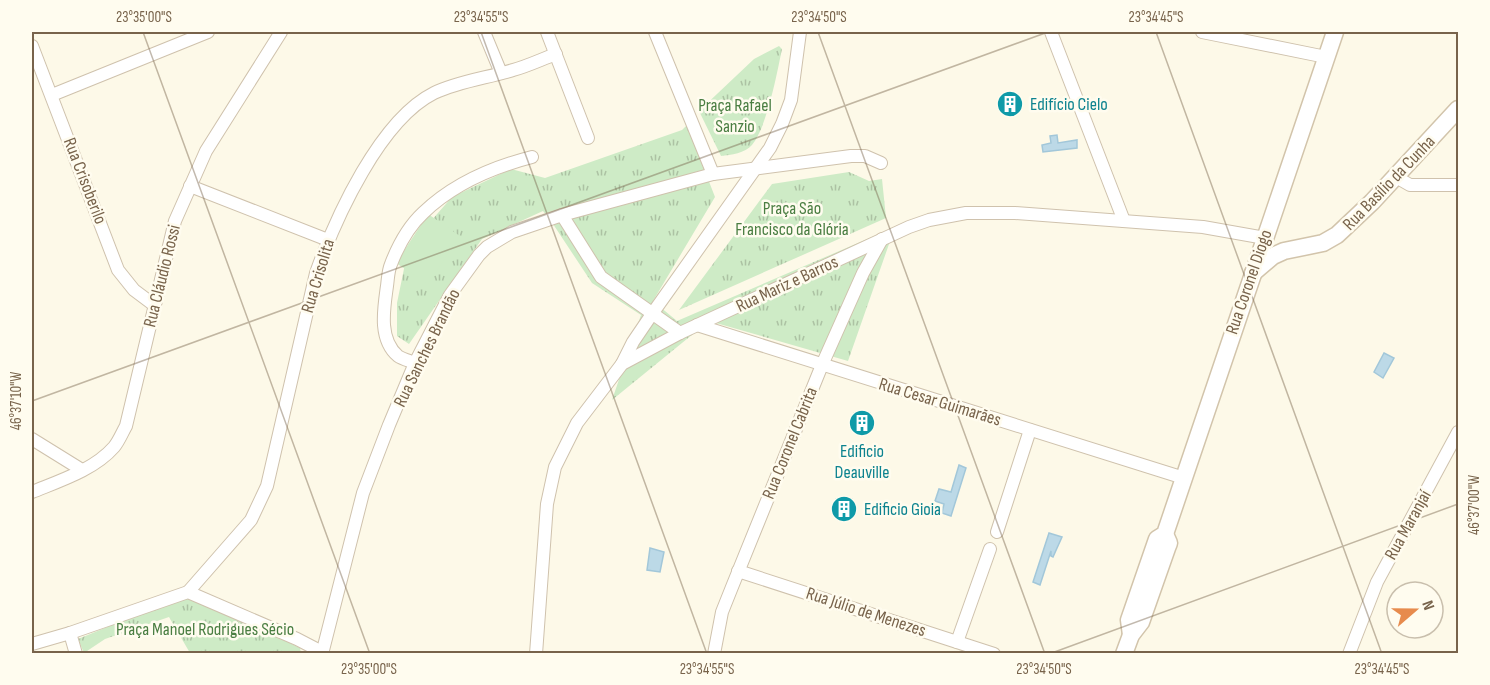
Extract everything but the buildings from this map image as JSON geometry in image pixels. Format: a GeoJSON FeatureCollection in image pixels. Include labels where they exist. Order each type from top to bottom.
{"type":"FeatureCollection","features":[{"type":"Feature","properties":{"kind":"street"},"geometry":{"type":"LineString","coordinates":[[52,94],[208,32]]}},
{"type":"Feature","properties":{"kind":"street","name":"Rua Cláudio Rossi"},"geometry":{"type":"LineString","coordinates":[[32,492],[82,470],[102,458],[115,446],[126,426],[175,221],[206,151],[281,32]]}},
{"type":"Feature","properties":{"kind":"street"},"geometry":{"type":"LineString","coordinates":[[484,32],[501,73]]}},
{"type":"Feature","properties":{"kind":"street"},"geometry":{"type":"LineString","coordinates":[[547,32],[588,138]]}},
{"type":"Feature","properties":{"kind":"street"},"geometry":{"type":"LineString","coordinates":[[656,32],[713,174]]}},
{"type":"Feature","properties":{"kind":"street"},"geometry":{"type":"LineString","coordinates":[[622,364],[633,342],[652,314],[770,148],[791,99],[800,32]]}},
{"type":"Feature","properties":{"kind":"street"},"geometry":{"type":"LineString","coordinates":[[1051,32],[1124,221]]}},
{"type":"Feature","properties":{"kind":"street"},"geometry":{"type":"LineString","coordinates":[[1202,32],[1326,57]]}},
{"type":"Feature","properties":{"kind":"street","name":"Rua Coronel Diogo"},"geometry":{"type":"LineString","coordinates":[[1128,648],[1129,620],[1157,539],[1165,534],[1335,32]]}},
{"type":"Feature","properties":{"kind":"street","name":"Rua Crisoberilo"},"geometry":{"type":"LineString","coordinates":[[32,46],[118,270],[134,290],[154,305]]}},
{"type":"Feature","properties":{"kind":"street","name":"Rua Crisolita"},"geometry":{"type":"LineString","coordinates":[[188,592],[251,520],[267,486],[316,273],[345,203],[392,129],[407,112],[435,93],[515,70],[556,54]]}},
{"type":"Feature","properties":{"kind":"street","name":"Rua Basílio da Cunha"},"geometry":{"type":"LineString","coordinates":[[1252,273],[1273,256],[1330,239],[1351,224],[1458,109]]}},
{"type":"Feature","properties":{"kind":"street"},"geometry":{"type":"LineString","coordinates":[[753,170],[859,156],[881,163]]}},
{"type":"Feature","properties":{"kind":"street"},"geometry":{"type":"LineString","coordinates":[[415,363],[398,356],[387,341],[383,318],[390,266],[402,241],[422,214],[448,194],[482,174],[532,157]]}},
{"type":"Feature","properties":{"kind":"street","name":"Rua Sanches Brandão"},"geometry":{"type":"LineString","coordinates":[[322,653],[363,493],[415,363],[450,295],[479,255],[487,247],[512,232],[562,215],[713,174],[753,170]]}},
{"type":"Feature","properties":{"kind":"street"},"geometry":{"type":"LineString","coordinates":[[1396,177],[1410,185],[1458,185]]}},
{"type":"Feature","properties":{"kind":"street"},"geometry":{"type":"LineString","coordinates":[[190,186],[328,240]]}},
{"type":"Feature","properties":{"kind":"street","name":"Rua Mariz e Barros"},"geometry":{"type":"LineString","coordinates":[[536,654],[547,504],[555,467],[577,423],[622,364],[680,333],[882,239],[929,220],[966,213],[1015,213],[1203,227],[1265,237]]}},
{"type":"Feature","properties":{"kind":"street"},"geometry":{"type":"LineString","coordinates":[[562,215],[601,277],[680,333]]}},
{"type":"Feature","properties":{"kind":"street"},"geometry":{"type":"LineString","coordinates":[[1265,237],[1312,246]]}},
{"type":"Feature","properties":{"kind":"street","name":"Rua Coronel Cabrita"},"geometry":{"type":"LineString","coordinates":[[714,654],[722,612],[738,571],[822,365],[863,273],[882,239]]}},
{"type":"Feature","properties":{"kind":"street","name":"Rua Cesar Guimarães"},"geometry":{"type":"LineString","coordinates":[[697,326],[1184,478]]}},
{"type":"Feature","properties":{"kind":"street"},"geometry":{"type":"LineString","coordinates":[[997,532],[1030,430]]}},
{"type":"Feature","properties":{"kind":"street","name":"Rua Maranjaí"},"geometry":{"type":"LineString","coordinates":[[1349,654],[1377,582],[1458,432]]}},
{"type":"Feature","properties":{"kind":"street"},"geometry":{"type":"LineString","coordinates":[[32,439],[82,470]]}},
{"type":"Feature","properties":{"kind":"street"},"geometry":{"type":"LineString","coordinates":[[957,642],[990,549]]}},
{"type":"Feature","properties":{"kind":"street","name":"Rua Júlio de Menezes"},"geometry":{"type":"LineString","coordinates":[[738,571],[994,654]]}},
{"type":"Feature","properties":{"kind":"street"},"geometry":{"type":"LineString","coordinates":[[32,644],[188,592],[297,639],[322,653]]}},
{"type":"Feature","properties":{"kind":"street"},"geometry":{"type":"LineString","coordinates":[[70,633],[76,654]]}},
{"type":"Feature","properties":{"kind":"green space","name":"Praça Rafael Sanzio"},"geometry":{"type":"Polygon","coordinates":[[[779,46],[782,49],[774,85],[767,113],[757,137],[746,150],[721,156],[699,111],[754,59],[779,46]]]}},
{"type":"Feature","properties":{"kind":"green space"},"geometry":{"type":"Polygon","coordinates":[[[687,125],[715,197],[653,301],[677,321],[895,227],[848,361],[709,321],[612,400],[641,315],[592,283],[543,211],[482,239],[409,344],[397,336],[397,303],[406,259],[423,230],[452,197],[511,169],[545,178],[682,130],[687,125]]]}},
{"type":"Feature","properties":{"kind":"green space","name":"Praça São Francisco da Glória"},"geometry":{"type":"Polygon","coordinates":[[[849,172],[869,181],[882,179],[886,218],[679,310],[772,184],[849,172]]]}},
{"type":"Feature","properties":{"kind":"green space"},"geometry":{"type":"Polygon","coordinates":[[[428,214],[460,236],[428,284],[396,263],[428,214]]]}},
{"type":"Feature","properties":{"kind":"green space","name":"Praça Manoel Rodrigues Sécio"},"geometry":{"type":"Polygon","coordinates":[[[188,594],[300,648],[301,653],[190,653],[169,617],[105,639],[84,653],[78,639],[188,594]]]}},
{"type":"Feature","properties":{"kind":"water"},"geometry":{"type":"Polygon","coordinates":[[[1057,135],[1058,143],[1077,140],[1077,148],[1043,152],[1042,145],[1051,143],[1050,136],[1057,135]]]}},
{"type":"Feature","properties":{"kind":"water"},"geometry":{"type":"Polygon","coordinates":[[[1384,353],[1394,358],[1383,378],[1374,372],[1384,353]]]}},
{"type":"Feature","properties":{"kind":"water"},"geometry":{"type":"Polygon","coordinates":[[[959,465],[966,468],[951,516],[942,513],[944,504],[935,501],[939,489],[951,492],[959,465]]]}},
{"type":"Feature","properties":{"kind":"water"},"geometry":{"type":"Polygon","coordinates":[[[1049,533],[1062,537],[1053,557],[1051,551],[1040,585],[1033,582],[1049,533]]]}},
{"type":"Feature","properties":{"kind":"water"},"geometry":{"type":"Polygon","coordinates":[[[650,548],[664,552],[660,572],[647,570],[650,548]]]}},
{"type":"Feature","properties":{"kind":"place","name":"Edifício Cielo"},"geometry":{"type":"Point","coordinates":[1010,104]}},
{"type":"Feature","properties":{"kind":"place","name":"Edificio Deauville"},"geometry":{"type":"Point","coordinates":[862,423]}},
{"type":"Feature","properties":{"kind":"place","name":"Edificio Gioia"},"geometry":{"type":"Point","coordinates":[844,509]}}]}
